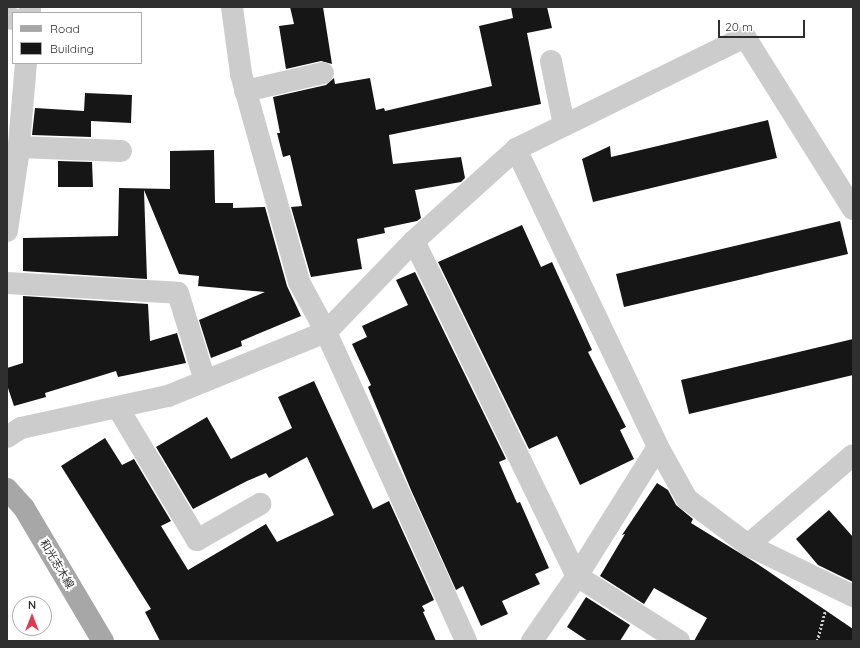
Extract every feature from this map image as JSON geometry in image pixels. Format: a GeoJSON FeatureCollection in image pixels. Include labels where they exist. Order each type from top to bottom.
{"type":"FeatureCollection","features":[{"type":"Feature","properties":{"kind":"main road","name":"和光志木線"},"geometry":{"type":"LineString","coordinates":[[7,489],[24,508],[103,641]]}},
{"type":"Feature","properties":{"kind":"street"},"geometry":{"type":"LineString","coordinates":[[232,7],[245,91],[299,282],[326,332],[466,641]]}},
{"type":"Feature","properties":{"kind":"street"},"geometry":{"type":"LineString","coordinates":[[7,437],[21,428],[168,396],[326,332],[414,241],[516,149],[745,36],[853,209]]}},
{"type":"Feature","properties":{"kind":"street"},"geometry":{"type":"LineString","coordinates":[[551,61],[564,125]]}},
{"type":"Feature","properties":{"kind":"street"},"geometry":{"type":"LineString","coordinates":[[7,231],[19,147],[26,64]]}},
{"type":"Feature","properties":{"kind":"street"},"geometry":{"type":"LineString","coordinates":[[245,91],[323,73]]}},
{"type":"Feature","properties":{"kind":"street"},"geometry":{"type":"LineString","coordinates":[[19,147],[121,151]]}},
{"type":"Feature","properties":{"kind":"street"},"geometry":{"type":"LineString","coordinates":[[516,149],[658,447],[687,499],[748,545],[853,596]]}},
{"type":"Feature","properties":{"kind":"street"},"geometry":{"type":"LineString","coordinates":[[414,241],[577,576],[679,641]]}},
{"type":"Feature","properties":{"kind":"street"},"geometry":{"type":"LineString","coordinates":[[7,282],[178,293],[205,381]]}},
{"type":"Feature","properties":{"kind":"street"},"geometry":{"type":"LineString","coordinates":[[118,408],[197,540],[260,504]]}},
{"type":"Feature","properties":{"kind":"street"},"geometry":{"type":"LineString","coordinates":[[532,641],[577,576],[658,447]]}},
{"type":"Feature","properties":{"kind":"street"},"geometry":{"type":"LineString","coordinates":[[748,545],[853,454]]}},
{"type":"Feature","properties":{"kind":"path"},"geometry":{"type":"LineString","coordinates":[[817,641],[832,587]]}},
{"type":"Feature","properties":{"kind":"building"},"geometry":{"type":"Polygon","coordinates":[[[290,7],[323,7],[332,64],[321,61],[286,69],[279,26],[294,24],[290,7]]]}},
{"type":"Feature","properties":{"kind":"building"},"geometry":{"type":"Polygon","coordinates":[[[511,7],[547,7],[552,28],[527,33],[541,104],[389,135],[393,164],[461,157],[465,178],[461,182],[415,190],[421,218],[417,221],[384,228],[385,233],[357,239],[362,269],[311,277],[291,207],[302,206],[290,155],[283,157],[277,133],[280,133],[273,97],[326,85],[334,78],[335,84],[370,78],[376,110],[384,108],[385,111],[492,86],[479,26],[513,18],[511,7]]]}},
{"type":"Feature","properties":{"kind":"building"},"geometry":{"type":"Polygon","coordinates":[[[85,93],[132,95],[131,123],[91,121],[91,137],[32,135],[35,108],[84,111],[85,93]]]}},
{"type":"Feature","properties":{"kind":"building"},"geometry":{"type":"Polygon","coordinates":[[[768,120],[777,158],[593,202],[582,159],[610,146],[611,157],[768,120]]]}},
{"type":"Feature","properties":{"kind":"building"},"geometry":{"type":"Polygon","coordinates":[[[214,150],[215,203],[233,203],[233,208],[265,207],[287,286],[301,316],[241,341],[242,346],[211,358],[199,320],[265,292],[198,286],[199,276],[179,274],[144,190],[147,279],[23,271],[23,238],[118,236],[119,188],[170,189],[170,151],[214,150]]]}},
{"type":"Feature","properties":{"kind":"building"},"geometry":{"type":"Polygon","coordinates":[[[58,161],[92,162],[93,187],[58,187],[58,161]]]}},
{"type":"Feature","properties":{"kind":"building"},"geometry":{"type":"Polygon","coordinates":[[[840,221],[848,254],[624,307],[616,274],[840,221]]]}},
{"type":"Feature","properties":{"kind":"building"},"geometry":{"type":"Polygon","coordinates":[[[522,225],[541,267],[552,262],[592,350],[588,352],[626,427],[620,430],[634,459],[580,485],[557,436],[529,449],[438,262],[522,225]]]}},
{"type":"Feature","properties":{"kind":"building"},"geometry":{"type":"Polygon","coordinates":[[[415,272],[506,459],[499,462],[517,503],[520,502],[549,568],[535,574],[540,584],[502,601],[508,614],[481,626],[463,586],[456,590],[411,490],[368,387],[371,385],[352,344],[367,337],[362,326],[408,305],[396,280],[415,272]]]}},
{"type":"Feature","properties":{"kind":"building"},"geometry":{"type":"Polygon","coordinates":[[[23,296],[148,304],[150,341],[177,333],[186,363],[118,377],[116,371],[45,393],[46,397],[14,406],[7,385],[7,368],[23,363],[23,296]]]}},
{"type":"Feature","properties":{"kind":"building"},"geometry":{"type":"Polygon","coordinates":[[[853,339],[853,375],[689,414],[681,380],[853,339]]]}},
{"type":"Feature","properties":{"kind":"building"},"geometry":{"type":"Polygon","coordinates":[[[314,381],[373,509],[389,501],[434,600],[422,606],[425,611],[423,612],[436,641],[160,641],[145,612],[151,609],[61,466],[105,438],[122,465],[134,459],[171,521],[161,526],[188,570],[266,524],[277,542],[334,515],[307,457],[269,478],[266,473],[247,481],[193,509],[156,447],[207,417],[231,459],[292,428],[278,397],[314,381]]]}},
{"type":"Feature","properties":{"kind":"building"},"geometry":{"type":"Polygon","coordinates":[[[657,483],[668,490],[676,505],[693,519],[691,523],[756,563],[853,629],[853,641],[694,641],[707,618],[654,588],[644,604],[600,576],[625,534],[622,535],[657,483]]]}},
{"type":"Feature","properties":{"kind":"building"},"geometry":{"type":"Polygon","coordinates":[[[829,510],[853,537],[853,582],[818,565],[796,539],[829,510]]]}},
{"type":"Feature","properties":{"kind":"building"},"geometry":{"type":"Polygon","coordinates":[[[586,597],[630,625],[620,641],[588,641],[567,627],[586,597]]]}}]}
